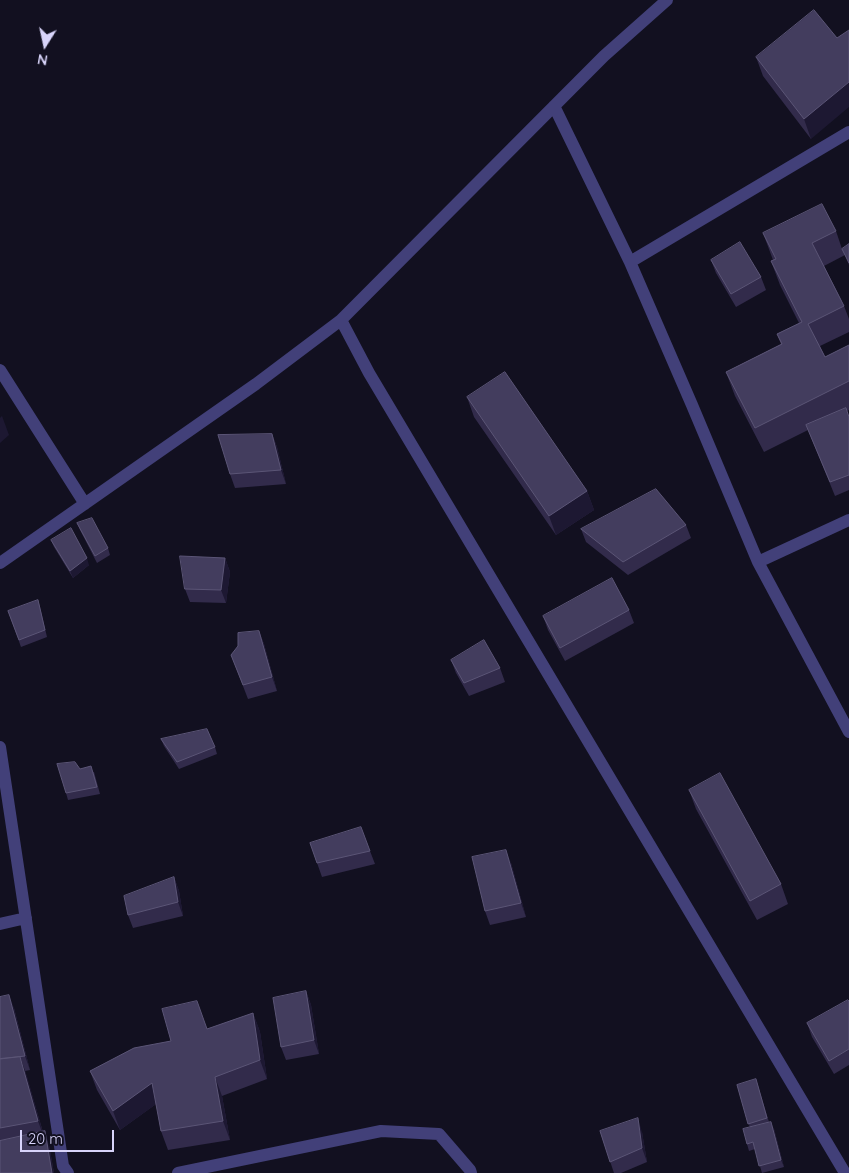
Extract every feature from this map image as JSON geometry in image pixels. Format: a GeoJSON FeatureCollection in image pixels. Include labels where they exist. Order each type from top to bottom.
{"type":"FeatureCollection","features":[{"type":"Feature","properties":{"kind":"street"},"geometry":{"type":"LineString","coordinates":[[0,563],[256,384],[341,320],[604,56],[667,0]]}},
{"type":"Feature","properties":{"kind":"street"},"geometry":{"type":"LineString","coordinates":[[554,106],[630,262],[758,562],[849,732]]}},
{"type":"Feature","properties":{"kind":"street"},"geometry":{"type":"LineString","coordinates":[[630,262],[849,132]]}},
{"type":"Feature","properties":{"kind":"street"},"geometry":{"type":"LineString","coordinates":[[341,320],[369,373],[845,1173]]}},
{"type":"Feature","properties":{"kind":"street"},"geometry":{"type":"LineString","coordinates":[[0,370],[85,504]]}},
{"type":"Feature","properties":{"kind":"street"},"geometry":{"type":"LineString","coordinates":[[758,562],[849,520]]}},
{"type":"Feature","properties":{"kind":"street"},"geometry":{"type":"LineString","coordinates":[[0,747],[63,1166],[68,1173]]}},
{"type":"Feature","properties":{"kind":"street"},"geometry":{"type":"LineString","coordinates":[[0,924],[26,918]]}},
{"type":"Feature","properties":{"kind":"street"},"geometry":{"type":"LineString","coordinates":[[178,1173],[381,1131],[439,1134],[471,1173]]}},
{"type":"Feature","properties":{"kind":"building"},"geometry":{"type":"Polygon","coordinates":[[[814,10],[837,38],[849,30],[849,82],[804,119],[756,57],[814,10]]]}},
{"type":"Feature","properties":{"kind":"building"},"geometry":{"type":"Polygon","coordinates":[[[822,204],[836,231],[812,243],[844,306],[808,324],[825,357],[849,345],[849,381],[755,428],[726,372],[782,344],[777,334],[802,322],[771,261],[776,259],[763,233],[822,204]]]}},
{"type":"Feature","properties":{"kind":"building"},"geometry":{"type":"Polygon","coordinates":[[[740,242],[761,277],[731,294],[711,260],[740,242]]]}},
{"type":"Feature","properties":{"kind":"building"},"geometry":{"type":"Polygon","coordinates":[[[849,244],[849,263],[842,249],[849,244]]]}},
{"type":"Feature","properties":{"kind":"building"},"geometry":{"type":"Polygon","coordinates":[[[505,372],[587,491],[549,516],[467,397],[505,372]]]}},
{"type":"Feature","properties":{"kind":"building"},"geometry":{"type":"Polygon","coordinates":[[[846,408],[849,417],[849,475],[830,482],[806,425],[846,408]]]}},
{"type":"Feature","properties":{"kind":"building"},"geometry":{"type":"Polygon","coordinates":[[[272,434],[281,470],[230,474],[218,435],[272,434]]]}},
{"type":"Feature","properties":{"kind":"building"},"geometry":{"type":"Polygon","coordinates":[[[656,489],[686,525],[623,562],[581,529],[656,489]]]}},
{"type":"Feature","properties":{"kind":"building"},"geometry":{"type":"Polygon","coordinates":[[[92,518],[108,548],[95,556],[77,523],[92,518]]]}},
{"type":"Feature","properties":{"kind":"building"},"geometry":{"type":"Polygon","coordinates":[[[71,528],[87,558],[70,571],[51,540],[71,528]]]}},
{"type":"Feature","properties":{"kind":"building"},"geometry":{"type":"Polygon","coordinates":[[[180,556],[225,558],[221,590],[185,589],[180,556]]]}},
{"type":"Feature","properties":{"kind":"building"},"geometry":{"type":"Polygon","coordinates":[[[612,578],[629,610],[560,648],[543,616],[612,578]]]}},
{"type":"Feature","properties":{"kind":"building"},"geometry":{"type":"Polygon","coordinates":[[[38,600],[45,630],[19,640],[8,611],[38,600]]]}},
{"type":"Feature","properties":{"kind":"building"},"geometry":{"type":"Polygon","coordinates":[[[259,631],[272,677],[243,685],[231,655],[238,646],[238,633],[259,631]]]}},
{"type":"Feature","properties":{"kind":"building"},"geometry":{"type":"Polygon","coordinates":[[[484,640],[500,668],[464,683],[451,660],[484,640]]]}},
{"type":"Feature","properties":{"kind":"building"},"geometry":{"type":"Polygon","coordinates":[[[207,729],[215,747],[177,762],[161,739],[207,729]]]}},
{"type":"Feature","properties":{"kind":"building"},"geometry":{"type":"Polygon","coordinates":[[[75,762],[80,769],[91,766],[97,787],[66,793],[57,764],[75,762]]]}},
{"type":"Feature","properties":{"kind":"building"},"geometry":{"type":"Polygon","coordinates":[[[720,773],[781,884],[750,901],[689,790],[720,773]]]}},
{"type":"Feature","properties":{"kind":"building"},"geometry":{"type":"Polygon","coordinates":[[[361,827],[370,851],[317,863],[310,843],[361,827]]]}},
{"type":"Feature","properties":{"kind":"building"},"geometry":{"type":"Polygon","coordinates":[[[506,850],[521,903],[485,911],[472,857],[506,850]]]}},
{"type":"Feature","properties":{"kind":"building"},"geometry":{"type":"Polygon","coordinates":[[[174,877],[178,902],[128,915],[124,896],[174,877]]]}},
{"type":"Feature","properties":{"kind":"building"},"geometry":{"type":"Polygon","coordinates":[[[306,991],[314,1040],[281,1047],[273,998],[306,991]]]}},
{"type":"Feature","properties":{"kind":"building"},"geometry":{"type":"Polygon","coordinates":[[[9,995],[25,1056],[0,1059],[0,997],[9,995]]]}},
{"type":"Feature","properties":{"kind":"building"},"geometry":{"type":"Polygon","coordinates":[[[848,1000],[849,1049],[829,1061],[807,1023],[848,1000]]]}},
{"type":"Feature","properties":{"kind":"building"},"geometry":{"type":"Polygon","coordinates":[[[197,1001],[207,1029],[253,1013],[260,1060],[215,1077],[223,1121],[161,1131],[152,1083],[113,1111],[90,1071],[134,1048],[171,1041],[162,1009],[197,1001]]]}},
{"type":"Feature","properties":{"kind":"building"},"geometry":{"type":"Polygon","coordinates":[[[20,1057],[38,1121],[0,1128],[0,1059],[20,1057]]]}},
{"type":"Feature","properties":{"kind":"building"},"geometry":{"type":"Polygon","coordinates":[[[756,1079],[767,1118],[748,1124],[737,1085],[756,1079]]]}},
{"type":"Feature","properties":{"kind":"building"},"geometry":{"type":"Polygon","coordinates":[[[638,1118],[642,1148],[610,1162],[600,1131],[638,1118]]]}},
{"type":"Feature","properties":{"kind":"building"},"geometry":{"type":"Polygon","coordinates":[[[771,1122],[781,1160],[759,1166],[753,1142],[747,1144],[743,1129],[771,1122]]]}},
{"type":"Feature","properties":{"kind":"building"},"geometry":{"type":"Polygon","coordinates":[[[45,1131],[52,1173],[0,1173],[0,1141],[45,1131]]]}}]}
